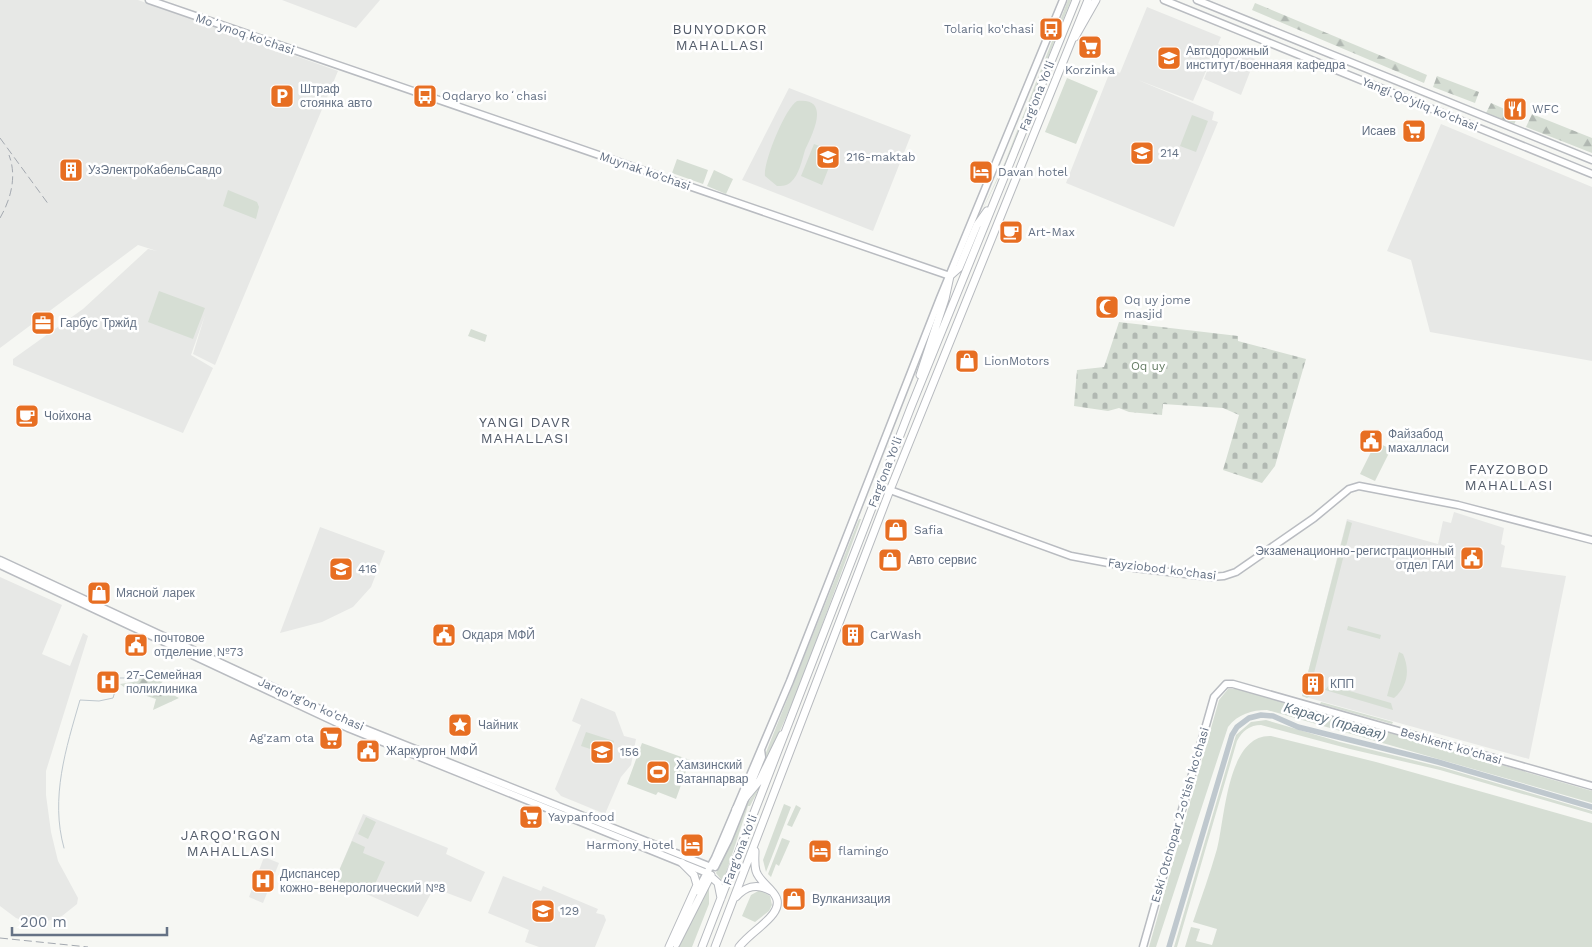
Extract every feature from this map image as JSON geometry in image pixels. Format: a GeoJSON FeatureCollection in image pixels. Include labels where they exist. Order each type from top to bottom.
{"type":"FeatureCollection","features":[{"type":"Feature","properties":{"kind":"main road","name":"Farg'ona Yo'li"},"geometry":{"type":"LineString","coordinates":[[702,947],[911,407],[1076,0]]}},
{"type":"Feature","properties":{"kind":"main road","name":"Farg'ona Yo'li"},"geometry":{"type":"LineString","coordinates":[[715,947],[734,902],[890,490],[1088,0]]}},
{"type":"Feature","properties":{"kind":"main road"},"geometry":{"type":"LineString","coordinates":[[1069,46],[1092,0]]}},
{"type":"Feature","properties":{"kind":"main road"},"geometry":{"type":"LineString","coordinates":[[1069,46],[1082,29],[1096,0]]}},
{"type":"Feature","properties":{"kind":"main road"},"geometry":{"type":"LineString","coordinates":[[911,407],[928,346],[945,299],[950,276],[957,271],[977,225],[996,199]]}},
{"type":"Feature","properties":{"kind":"main road"},"geometry":{"type":"LineString","coordinates":[[736,809],[760,780],[776,745],[792,718]]}},
{"type":"Feature","properties":{"kind":"main road"},"geometry":{"type":"LineString","coordinates":[[739,947],[773,914],[777,903],[775,894],[756,871],[756,842]]}},
{"type":"Feature","properties":{"kind":"main road"},"geometry":{"type":"LineString","coordinates":[[669,947],[695,894],[697,880],[682,863]]}},
{"type":"Feature","properties":{"kind":"main road"},"geometry":{"type":"LineString","coordinates":[[710,872],[720,887],[721,901]]}},
{"type":"Feature","properties":{"kind":"main road"},"geometry":{"type":"LineString","coordinates":[[674,947],[710,872]]}},
{"type":"Feature","properties":{"kind":"main road"},"geometry":{"type":"LineString","coordinates":[[734,902],[744,890],[754,886],[767,889],[775,894]]}},
{"type":"Feature","properties":{"kind":"street","name":"Moʻynoq ko'chasi"},"geometry":{"type":"LineString","coordinates":[[149,0],[340,67]]}},
{"type":"Feature","properties":{"kind":"street","name":"Farg'ona Yo'li"},"geometry":{"type":"LineString","coordinates":[[710,872],[716,853],[800,656],[950,276],[1063,0]]}},
{"type":"Feature","properties":{"kind":"street","name":"Yangi Qo'yliq ko'chasi"},"geometry":{"type":"LineString","coordinates":[[1164,0],[1592,174]]}},
{"type":"Feature","properties":{"kind":"street","name":"Yangi Qo'yliq ko'chasi"},"geometry":{"type":"LineString","coordinates":[[1197,0],[1592,160]]}},
{"type":"Feature","properties":{"kind":"street","name":"Muynak ko'chasi"},"geometry":{"type":"LineString","coordinates":[[340,67],[950,276]]}},
{"type":"Feature","properties":{"kind":"street"},"geometry":{"type":"LineString","coordinates":[[1386,90],[1391,79]]}},
{"type":"Feature","properties":{"kind":"street","name":"Fayziobod ko'chasi"},"geometry":{"type":"LineString","coordinates":[[890,490],[1071,556],[1134,568],[1211,577],[1224,576],[1236,572],[1314,518],[1349,490],[1359,486],[1458,505],[1592,540]]}},
{"type":"Feature","properties":{"kind":"street","name":"Jarqo'rg'on ko'chasi"},"geometry":{"type":"LineString","coordinates":[[0,560],[350,723],[697,860],[710,872]]}},
{"type":"Feature","properties":{"kind":"street","name":"Jarqo'rg'on ko'chasi"},"geometry":{"type":"LineString","coordinates":[[0,566],[348,728],[682,863],[710,872]]}},
{"type":"Feature","properties":{"kind":"street","name":"Beshkent ko'chasi"},"geometry":{"type":"LineString","coordinates":[[1224,686],[1233,684],[1592,786]]}},
{"type":"Feature","properties":{"kind":"street","name":"Eski Otchopar 2-o'tish ko'chasi"},"geometry":{"type":"LineString","coordinates":[[1143,947],[1214,697],[1224,686]]}},
{"type":"Feature","properties":{"kind":"street","name":"Farg'ona Yo'li"},"geometry":{"type":"LineString","coordinates":[[695,894],[728,841],[762,757],[761,750]]}},
{"type":"Feature","properties":{"kind":"street"},"geometry":{"type":"LineString","coordinates":[[697,860],[710,858],[716,853]]}},
{"type":"Feature","properties":{"kind":"shaded area"},"geometry":{"type":"Polygon","coordinates":[[[0,0],[138,0],[338,71],[215,365],[193,354],[205,315],[191,355],[213,368],[183,433],[13,365],[13,359],[83,309],[148,249],[157,251],[138,245],[0,348],[0,0]]]}},
{"type":"Feature","properties":{"kind":"shaded area"},"geometry":{"type":"Polygon","coordinates":[[[282,0],[380,0],[356,28],[282,0]]]}},
{"type":"Feature","properties":{"kind":"shaded area","name":"214"},"geometry":{"type":"Polygon","coordinates":[[[1147,7],[1221,37],[1218,44],[1255,59],[1241,95],[1204,79],[1216,48],[1193,101],[1138,80],[1214,112],[1212,120],[1218,122],[1174,227],[1066,183],[1111,69],[1120,73],[1147,7]]]}},
{"type":"Feature","properties":{"kind":"shaded area","name":"216-maktab"},"geometry":{"type":"Polygon","coordinates":[[[789,88],[911,135],[873,231],[742,180],[789,88]]]}},
{"type":"Feature","properties":{"kind":"shaded area"},"geometry":{"type":"Polygon","coordinates":[[[1441,124],[1592,187],[1592,361],[1430,332],[1411,260],[1387,251],[1441,124]]]}},
{"type":"Feature","properties":{"kind":"shaded area"},"geometry":{"type":"Polygon","coordinates":[[[1454,512],[1504,528],[1501,544],[1505,546],[1501,567],[1566,576],[1529,759],[1302,696],[1347,519],[1438,544],[1443,521],[1451,523],[1454,512]]]}},
{"type":"Feature","properties":{"kind":"shaded area","name":"416"},"geometry":{"type":"Polygon","coordinates":[[[320,527],[385,551],[371,587],[353,607],[322,622],[280,633],[320,527]]]}},
{"type":"Feature","properties":{"kind":"shaded area"},"geometry":{"type":"Polygon","coordinates":[[[0,577],[62,605],[42,654],[70,666],[83,633],[88,636],[46,771],[46,795],[51,832],[58,861],[78,898],[77,904],[62,916],[36,925],[16,918],[0,906],[0,577]]]}},
{"type":"Feature","properties":{"kind":"shaded area","name":"156"},"geometry":{"type":"Polygon","coordinates":[[[581,698],[615,712],[624,736],[636,739],[631,765],[621,777],[605,814],[561,796],[555,789],[581,725],[572,721],[581,698]]]}},
{"type":"Feature","properties":{"kind":"shaded area"},"geometry":{"type":"Polygon","coordinates":[[[363,814],[448,848],[446,854],[485,872],[471,902],[434,888],[418,917],[335,880],[363,814]]]}},
{"type":"Feature","properties":{"kind":"shaded area","name":"Диспансер кожно-венерологический №8"},"geometry":{"type":"Polygon","coordinates":[[[264,857],[279,863],[263,903],[249,897],[264,857]]]}},
{"type":"Feature","properties":{"kind":"shaded area","name":"129"},"geometry":{"type":"Polygon","coordinates":[[[503,876],[541,891],[543,886],[598,909],[596,913],[604,915],[606,920],[595,947],[539,947],[525,942],[529,930],[488,913],[503,876]]]}},
{"type":"Feature","properties":{"kind":"green space"},"geometry":{"type":"Polygon","coordinates":[[[1068,0],[1071,0],[1006,162],[975,225],[1005,162],[1068,0]]]}},
{"type":"Feature","properties":{"kind":"green space"},"geometry":{"type":"Polygon","coordinates":[[[1255,3],[1427,75],[1424,83],[1252,10],[1255,3]]]}},
{"type":"Feature","properties":{"kind":"green space"},"geometry":{"type":"Polygon","coordinates":[[[1437,76],[1479,92],[1475,103],[1433,87],[1437,76]]]}},
{"type":"Feature","properties":{"kind":"green space"},"geometry":{"type":"Polygon","coordinates":[[[1067,78],[1098,91],[1076,144],[1045,132],[1067,78]]]}},
{"type":"Feature","properties":{"kind":"green space"},"geometry":{"type":"Polygon","coordinates":[[[797,101],[808,101],[814,105],[817,111],[815,127],[796,175],[788,184],[777,186],[765,176],[767,160],[781,124],[797,101]]]}},
{"type":"Feature","properties":{"kind":"green space"},"geometry":{"type":"Polygon","coordinates":[[[1491,103],[1518,115],[1514,125],[1486,113],[1491,103]]]}},
{"type":"Feature","properties":{"kind":"green space"},"geometry":{"type":"Polygon","coordinates":[[[1532,114],[1592,138],[1592,153],[1526,127],[1532,114]]]}},
{"type":"Feature","properties":{"kind":"green space"},"geometry":{"type":"Polygon","coordinates":[[[1192,115],[1208,121],[1196,152],[1180,146],[1192,115]]]}},
{"type":"Feature","properties":{"kind":"green space"},"geometry":{"type":"Polygon","coordinates":[[[814,144],[835,152],[822,185],[801,176],[814,144]]]}},
{"type":"Feature","properties":{"kind":"green space"},"geometry":{"type":"Polygon","coordinates":[[[677,159],[708,170],[703,184],[672,173],[677,159]]]}},
{"type":"Feature","properties":{"kind":"green space"},"geometry":{"type":"Polygon","coordinates":[[[714,170],[733,179],[726,194],[707,186],[714,170]]]}},
{"type":"Feature","properties":{"kind":"green space"},"geometry":{"type":"Polygon","coordinates":[[[228,190],[257,202],[259,207],[256,219],[223,206],[228,190]]]}},
{"type":"Feature","properties":{"kind":"green space"},"geometry":{"type":"Polygon","coordinates":[[[159,291],[205,308],[193,339],[148,322],[159,291]]]}},
{"type":"Feature","properties":{"kind":"green space","name":"Oq uy"},"geometry":{"type":"Polygon","coordinates":[[[1119,322],[1238,336],[1238,341],[1306,359],[1275,466],[1262,483],[1223,470],[1239,415],[1223,408],[1163,404],[1162,415],[1129,412],[1119,408],[1108,411],[1074,406],[1077,370],[1104,367],[1119,322]]]}},
{"type":"Feature","properties":{"kind":"green space"},"geometry":{"type":"Polygon","coordinates":[[[471,329],[487,335],[485,342],[468,336],[471,329]]]}},
{"type":"Feature","properties":{"kind":"green space"},"geometry":{"type":"Polygon","coordinates":[[[1376,442],[1391,449],[1375,481],[1360,474],[1376,442]]]}},
{"type":"Feature","properties":{"kind":"green space"},"geometry":{"type":"Polygon","coordinates":[[[859,519],[861,519],[799,688],[760,776],[753,785],[859,519]]]}},
{"type":"Feature","properties":{"kind":"green space"},"geometry":{"type":"Polygon","coordinates":[[[1347,521],[1352,523],[1311,685],[1315,687],[1313,694],[1307,698],[1302,696],[1347,521]]]}},
{"type":"Feature","properties":{"kind":"green space"},"geometry":{"type":"Polygon","coordinates":[[[1348,626],[1381,635],[1380,639],[1347,630],[1348,626]]]}},
{"type":"Feature","properties":{"kind":"green space"},"geometry":{"type":"Polygon","coordinates":[[[1399,652],[1403,654],[1407,672],[1405,683],[1394,698],[1387,696],[1399,652]]]}},
{"type":"Feature","properties":{"kind":"green space"},"geometry":{"type":"Polygon","coordinates":[[[143,677],[160,677],[163,681],[158,687],[179,698],[153,710],[156,699],[128,690],[120,684],[133,682],[143,677]]]}},
{"type":"Feature","properties":{"kind":"green space"},"geometry":{"type":"Polygon","coordinates":[[[1329,685],[1391,703],[1393,710],[1325,690],[1329,685]]]}},
{"type":"Feature","properties":{"kind":"green space"},"geometry":{"type":"Polygon","coordinates":[[[1228,689],[1238,689],[1592,791],[1592,803],[1267,710],[1251,712],[1236,719],[1228,727],[1156,947],[1149,947],[1219,700],[1228,689]]]}},
{"type":"Feature","properties":{"kind":"green space"},"geometry":{"type":"Polygon","coordinates":[[[1321,702],[1393,722],[1392,724],[1320,704],[1321,702]]]}},
{"type":"Feature","properties":{"kind":"green space"},"geometry":{"type":"Polygon","coordinates":[[[1266,720],[1340,742],[1441,767],[1592,811],[1592,814],[1440,770],[1350,749],[1261,725],[1253,726],[1241,734],[1237,741],[1177,947],[1174,947],[1236,735],[1251,722],[1266,720]]]}},
{"type":"Feature","properties":{"kind":"green space"},"geometry":{"type":"Polygon","coordinates":[[[586,732],[614,741],[609,755],[581,746],[586,732]]]}},
{"type":"Feature","properties":{"kind":"green space"},"geometry":{"type":"Polygon","coordinates":[[[1271,736],[1376,762],[1592,823],[1592,947],[1185,947],[1191,927],[1200,929],[1196,941],[1212,945],[1217,929],[1193,922],[1217,849],[1230,781],[1245,749],[1256,739],[1271,736]]]}},
{"type":"Feature","properties":{"kind":"green space","name":"Хамзинский Ватанпарвар"},"geometry":{"type":"Polygon","coordinates":[[[642,743],[690,760],[676,799],[658,792],[656,795],[627,784],[642,743]]]}},
{"type":"Feature","properties":{"kind":"green space"},"geometry":{"type":"Polygon","coordinates":[[[765,777],[750,806],[748,806],[723,882],[716,873],[745,807],[765,777]]]}},
{"type":"Feature","properties":{"kind":"green space"},"geometry":{"type":"Polygon","coordinates":[[[784,804],[791,807],[766,872],[763,860],[784,804]]]}},
{"type":"Feature","properties":{"kind":"green space"},"geometry":{"type":"Polygon","coordinates":[[[796,805],[801,808],[792,827],[787,825],[796,805]]]}},
{"type":"Feature","properties":{"kind":"green space"},"geometry":{"type":"Polygon","coordinates":[[[366,817],[376,822],[368,839],[358,834],[366,817]]]}},
{"type":"Feature","properties":{"kind":"green space"},"geometry":{"type":"Polygon","coordinates":[[[782,838],[790,841],[779,866],[776,864],[771,877],[768,874],[782,838]]]}},
{"type":"Feature","properties":{"kind":"green space"},"geometry":{"type":"Polygon","coordinates":[[[352,841],[365,847],[363,853],[385,862],[370,895],[335,880],[352,841]]]}},
{"type":"Feature","properties":{"kind":"green space"},"geometry":{"type":"Polygon","coordinates":[[[709,887],[709,904],[692,947],[678,947],[709,887]]]}},
{"type":"Feature","properties":{"kind":"green space"},"geometry":{"type":"Polygon","coordinates":[[[760,890],[770,896],[772,905],[769,911],[755,922],[742,916],[751,895],[760,890]]]}},
{"type":"Feature","properties":{"kind":"waterway"},"geometry":{"type":"LineString","coordinates":[[64,848],[59,811],[61,773],[80,700],[99,701],[113,698],[119,678],[139,678]]}},
{"type":"Feature","properties":{"kind":"waterway","name":"Карасу (правая)"},"geometry":{"type":"LineString","coordinates":[[1169,947],[1232,735],[1237,727],[1249,718],[1261,715],[1273,716],[1298,727],[1438,762],[1592,807]]}},
{"type":"Feature","properties":{"kind":"railway"},"geometry":{"type":"LineString","coordinates":[[0,138],[49,205]]}},
{"type":"Feature","properties":{"kind":"railway"},"geometry":{"type":"LineString","coordinates":[[0,218],[12,187],[13,171],[9,155]]}},
{"type":"Feature","properties":{"kind":"railway"},"geometry":{"type":"LineString","coordinates":[[0,938],[88,947]]}},
{"type":"Feature","properties":{"kind":"place","name":"Tolariq ko'chasi"},"geometry":{"type":"Point","coordinates":[1051,29]}},
{"type":"Feature","properties":{"kind":"place","name":"Korzinka"},"geometry":{"type":"Point","coordinates":[1090,47]}},
{"type":"Feature","properties":{"kind":"place","name":"Автодорожный институт/военнаяя кафедра"},"geometry":{"type":"Point","coordinates":[1169,58]}},
{"type":"Feature","properties":{"kind":"place","name":"Штраф стоянка авто"},"geometry":{"type":"Point","coordinates":[282,96]}},
{"type":"Feature","properties":{"kind":"place","name":"Oqdaryo koʻchasi"},"geometry":{"type":"Point","coordinates":[425,96]}},
{"type":"Feature","properties":{"kind":"place","name":"WFC"},"geometry":{"type":"Point","coordinates":[1515,109]}},
{"type":"Feature","properties":{"kind":"place","name":"Исаев"},"geometry":{"type":"Point","coordinates":[1414,131]}},
{"type":"Feature","properties":{"kind":"place","name":"214"},"geometry":{"type":"Point","coordinates":[1142,153]}},
{"type":"Feature","properties":{"kind":"place","name":"216-maktab"},"geometry":{"type":"Point","coordinates":[828,157]}},
{"type":"Feature","properties":{"kind":"place","name":"УзЭлектроКабельСавдо"},"geometry":{"type":"Point","coordinates":[71,170]}},
{"type":"Feature","properties":{"kind":"place","name":"Davan hotel"},"geometry":{"type":"Point","coordinates":[981,172]}},
{"type":"Feature","properties":{"kind":"place","name":"Art-Max"},"geometry":{"type":"Point","coordinates":[1011,232]}},
{"type":"Feature","properties":{"kind":"place","name":"Oq uy jome masjid"},"geometry":{"type":"Point","coordinates":[1107,307]}},
{"type":"Feature","properties":{"kind":"place","name":"Гарбус Тржйд"},"geometry":{"type":"Point","coordinates":[43,323]}},
{"type":"Feature","properties":{"kind":"place","name":"LionMotors"},"geometry":{"type":"Point","coordinates":[967,361]}},
{"type":"Feature","properties":{"kind":"place","name":"Чойхона"},"geometry":{"type":"Point","coordinates":[27,416]}},
{"type":"Feature","properties":{"kind":"place","name":"Файзабод махалласи"},"geometry":{"type":"Point","coordinates":[1371,441]}},
{"type":"Feature","properties":{"kind":"place","name":"Safia"},"geometry":{"type":"Point","coordinates":[896,530]}},
{"type":"Feature","properties":{"kind":"place","name":"Экзаменационно-регистрационный отдел ГАИ"},"geometry":{"type":"Point","coordinates":[1472,558]}},
{"type":"Feature","properties":{"kind":"place","name":"Авто сервис"},"geometry":{"type":"Point","coordinates":[890,560]}},
{"type":"Feature","properties":{"kind":"place","name":"416"},"geometry":{"type":"Point","coordinates":[341,569]}},
{"type":"Feature","properties":{"kind":"place","name":"Мясной ларек"},"geometry":{"type":"Point","coordinates":[99,593]}},
{"type":"Feature","properties":{"kind":"place","name":"Окдаря МФЙ"},"geometry":{"type":"Point","coordinates":[444,635]}},
{"type":"Feature","properties":{"kind":"place","name":"CarWash"},"geometry":{"type":"Point","coordinates":[853,635]}},
{"type":"Feature","properties":{"kind":"place","name":"почтовое отделение №73"},"geometry":{"type":"Point","coordinates":[136,645]}},
{"type":"Feature","properties":{"kind":"place","name":"27-Семейная поликлиника"},"geometry":{"type":"Point","coordinates":[108,682]}},
{"type":"Feature","properties":{"kind":"place","name":"КПП"},"geometry":{"type":"Point","coordinates":[1313,684]}},
{"type":"Feature","properties":{"kind":"place","name":"Чайник"},"geometry":{"type":"Point","coordinates":[460,725]}},
{"type":"Feature","properties":{"kind":"place","name":"Ag'zam ota"},"geometry":{"type":"Point","coordinates":[331,738]}},
{"type":"Feature","properties":{"kind":"place","name":"Жаркургон МФЙ"},"geometry":{"type":"Point","coordinates":[368,751]}},
{"type":"Feature","properties":{"kind":"place","name":"156"},"geometry":{"type":"Point","coordinates":[602,752]}},
{"type":"Feature","properties":{"kind":"place","name":"Хамзинский Ватанпарвар"},"geometry":{"type":"Point","coordinates":[658,772]}},
{"type":"Feature","properties":{"kind":"place","name":"Yaypanfood"},"geometry":{"type":"Point","coordinates":[531,817]}},
{"type":"Feature","properties":{"kind":"place","name":"Harmony Hotel"},"geometry":{"type":"Point","coordinates":[692,845]}},
{"type":"Feature","properties":{"kind":"place","name":"flamingo"},"geometry":{"type":"Point","coordinates":[820,851]}},
{"type":"Feature","properties":{"kind":"place","name":"Диспансер кожно-венерологический №8"},"geometry":{"type":"Point","coordinates":[263,881]}},
{"type":"Feature","properties":{"kind":"place","name":"Вулканизация"},"geometry":{"type":"Point","coordinates":[794,899]}},
{"type":"Feature","properties":{"kind":"place","name":"129"},"geometry":{"type":"Point","coordinates":[543,911]}},
{"type":"Feature","properties":{"kind":"district","name":"BUNYODKOR MAHALLASI"},"geometry":{"type":"Point","coordinates":[720,38]}},
{"type":"Feature","properties":{"kind":"district","name":"YANGI DAVR MAHALLASI"},"geometry":{"type":"Point","coordinates":[525,430]}},
{"type":"Feature","properties":{"kind":"district","name":"FAYZOBOD MAHALLASI"},"geometry":{"type":"Point","coordinates":[1509,478]}},
{"type":"Feature","properties":{"kind":"district","name":"JARQO'RGON MAHALLASI"},"geometry":{"type":"Point","coordinates":[231,844]}}]}
